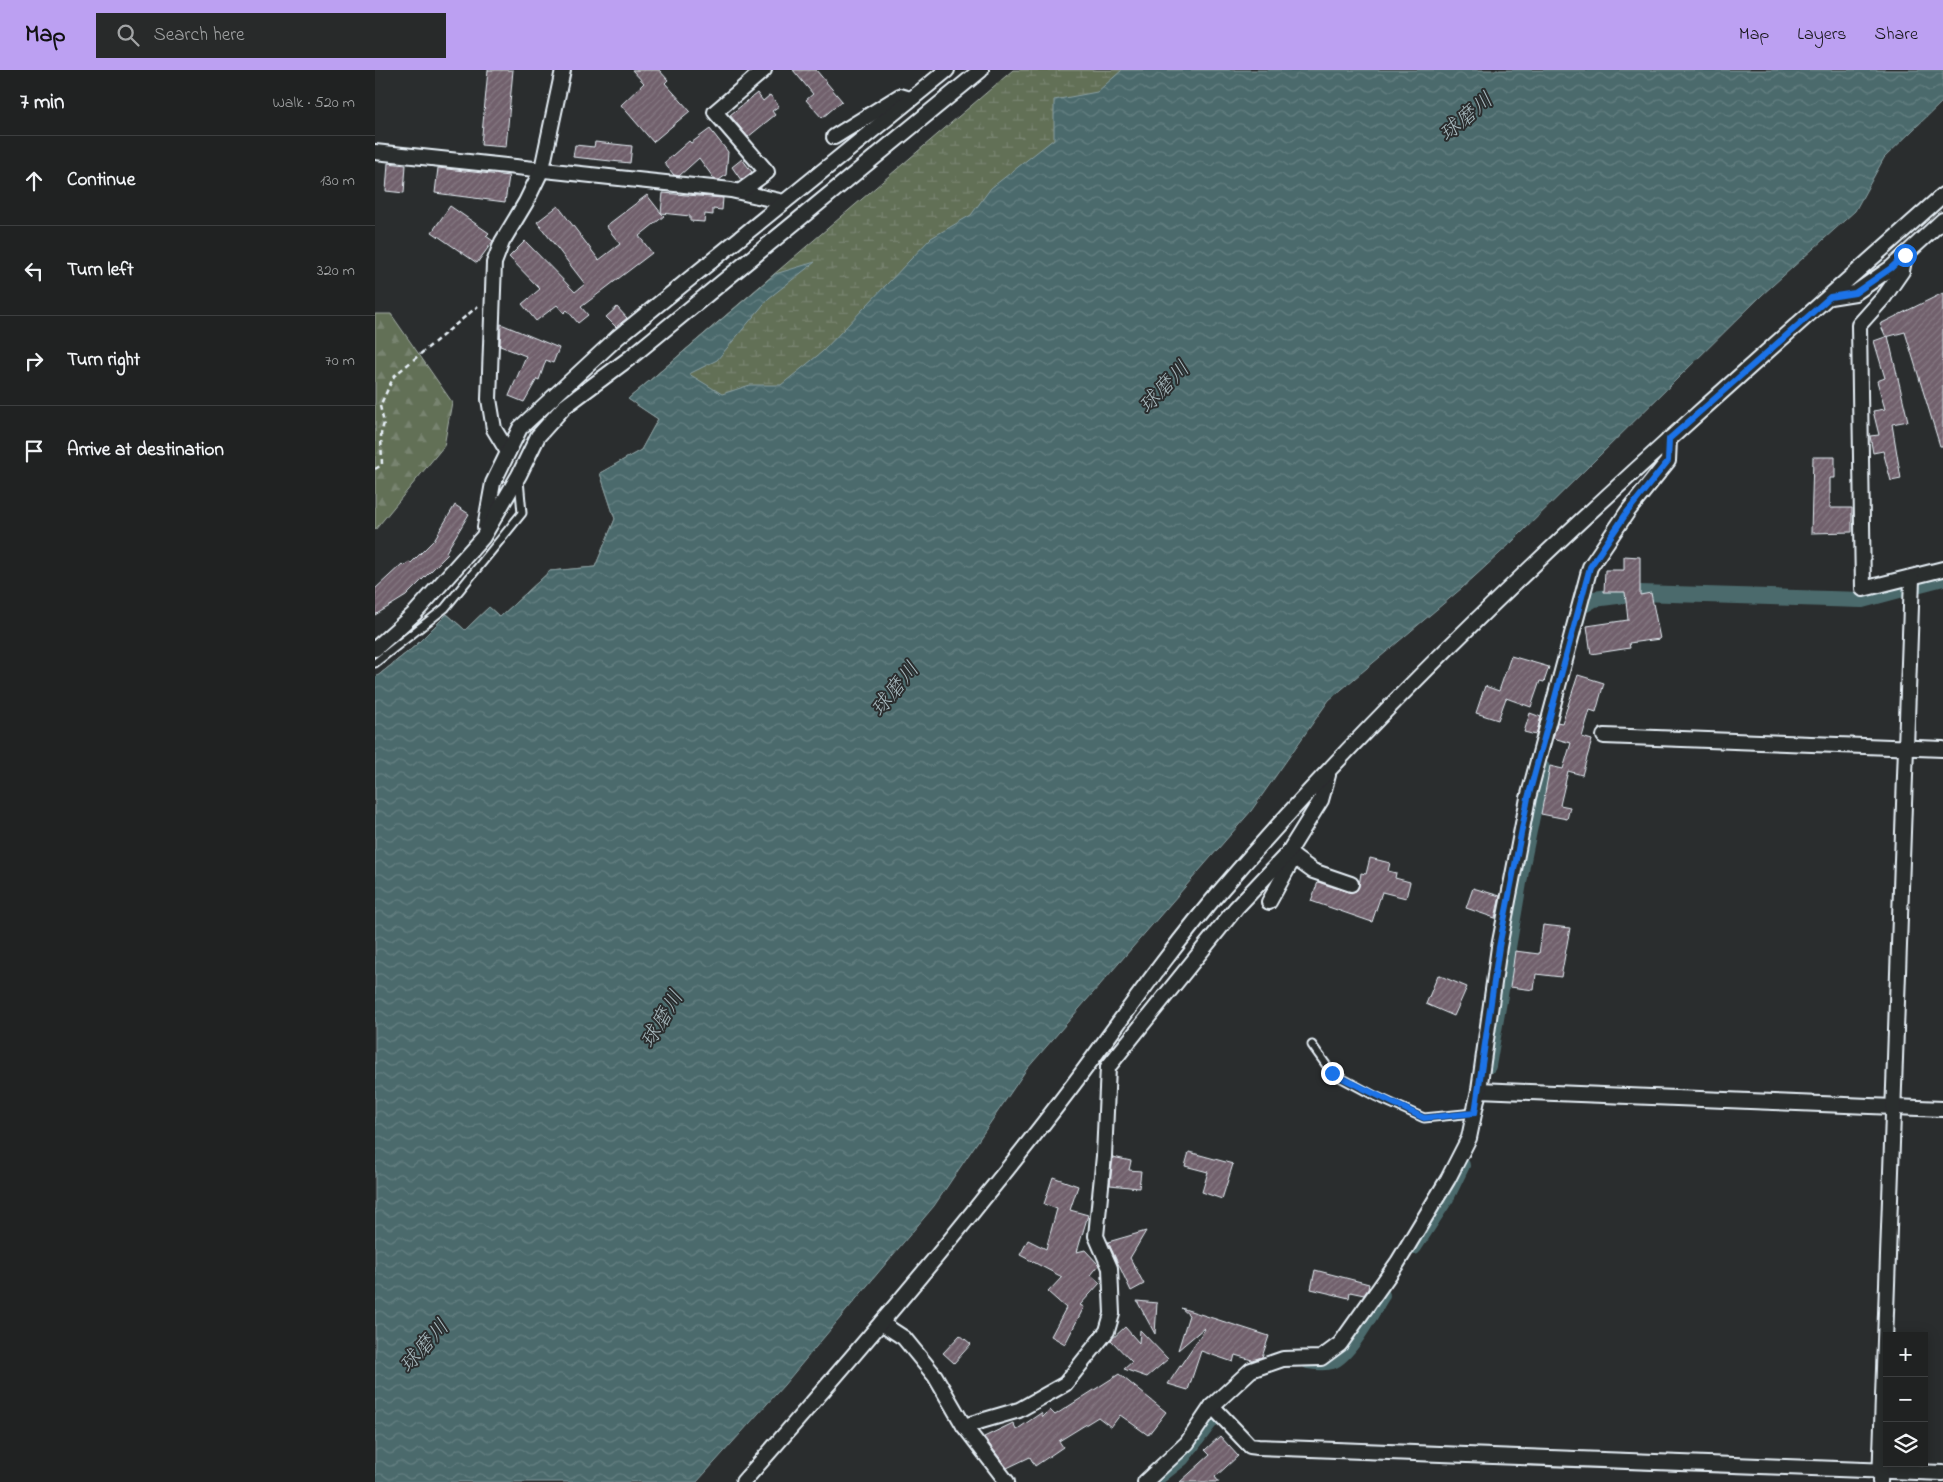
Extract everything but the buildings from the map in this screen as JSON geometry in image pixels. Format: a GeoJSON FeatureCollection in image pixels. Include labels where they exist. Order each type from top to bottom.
{"type":"FeatureCollection","features":[{"type":"Feature","properties":{"kind":"street"},"geometry":{"type":"LineString","coordinates":[[508,452],[494,429],[489,399],[491,298],[494,263],[502,242],[526,202],[542,169],[563,70]]}},
{"type":"Feature","properties":{"kind":"street"},"geometry":{"type":"LineString","coordinates":[[741,192],[767,172],[715,112],[764,70]]}},
{"type":"Feature","properties":{"kind":"street"},"geometry":{"type":"LineString","coordinates":[[483,537],[493,483],[520,428],[618,337],[947,70]]}},
{"type":"Feature","properties":{"kind":"street"},"geometry":{"type":"LineString","coordinates":[[375,649],[415,613],[465,560],[483,537],[519,475],[538,436],[564,407],[631,357],[981,70]]}},
{"type":"Feature","properties":{"kind":"street"},"geometry":{"type":"LineString","coordinates":[[834,137],[900,96],[911,99]]}},
{"type":"Feature","properties":{"kind":"street"},"geometry":{"type":"LineString","coordinates":[[375,152],[741,192],[784,202]]}},
{"type":"Feature","properties":{"kind":"street"},"geometry":{"type":"LineString","coordinates":[[743,1482],[881,1323],[983,1200],[1096,1054],[1127,1009],[1220,890],[1370,725],[1525,572],[1669,439],[1943,195]]}},
{"type":"Feature","properties":{"kind":"street"},"geometry":{"type":"LineString","coordinates":[[1830,297],[1855,293],[1891,268],[1943,220]]}},
{"type":"Feature","properties":{"kind":"street"},"geometry":{"type":"LineString","coordinates":[[1905,255],[1903,271],[1884,297],[1859,325],[1863,589],[1943,570]]}},
{"type":"Feature","properties":{"kind":"street"},"geometry":{"type":"LineString","coordinates":[[1145,1482],[1187,1443],[1212,1406],[1251,1370],[1283,1358],[1321,1358],[1340,1344],[1398,1262],[1448,1179],[1469,1138],[1479,1090],[1499,947],[1528,798],[1590,567],[1628,511],[1668,461],[1669,439]]}},
{"type":"Feature","properties":{"kind":"street"},"geometry":{"type":"LineString","coordinates":[[1880,1476],[1912,578]]}},
{"type":"Feature","properties":{"kind":"street"},"geometry":{"type":"LineString","coordinates":[[1604,736],[1943,749]]}},
{"type":"Feature","properties":{"kind":"street"},"geometry":{"type":"LineString","coordinates":[[1269,902],[1291,855],[1321,800],[1329,770]]}},
{"type":"Feature","properties":{"kind":"street"},"geometry":{"type":"LineString","coordinates":[[1291,855],[1313,871],[1351,884]]}},
{"type":"Feature","properties":{"kind":"street"},"geometry":{"type":"LineString","coordinates":[[964,1426],[1019,1410],[1065,1384],[1107,1331],[1112,1314],[1113,1300],[1110,1268],[1096,1236],[1104,1156],[1108,1067],[1237,908],[1291,855]]}},
{"type":"Feature","properties":{"kind":"street"},"geometry":{"type":"LineString","coordinates":[[1479,1090],[1943,1109]]}},
{"type":"Feature","properties":{"kind":"street"},"geometry":{"type":"LineString","coordinates":[[881,1323],[905,1338],[935,1376],[964,1426],[1007,1482]]}},
{"type":"Feature","properties":{"kind":"street"},"geometry":{"type":"LineString","coordinates":[[1212,1406],[1250,1446],[1258,1447],[1880,1476],[1943,1473]]}},
{"type":"Feature","properties":{"kind":"lane"},"geometry":{"type":"LineString","coordinates":[[375,663],[445,608],[522,514],[519,475]]}},
{"type":"Feature","properties":{"kind":"lane"},"geometry":{"type":"LineString","coordinates":[[1312,1044],[1332,1073],[1424,1118],[1475,1113]]}},
{"type":"Feature","properties":{"kind":"path"},"geometry":{"type":"LineString","coordinates":[[375,468],[382,465],[381,434],[384,423],[380,406],[394,376],[486,299],[491,298]]}},
{"type":"Feature","properties":{"kind":"green space"},"geometry":{"type":"Polygon","coordinates":[[[1013,70],[1235,70],[375,897],[375,678],[415,646],[447,614],[465,630],[489,607],[500,617],[550,571],[595,567],[615,519],[600,473],[641,450],[658,419],[628,399],[1013,70]]]}},
{"type":"Feature","properties":{"kind":"green space"},"geometry":{"type":"Polygon","coordinates":[[[375,314],[391,314],[452,402],[444,446],[375,530],[375,314]]]}},
{"type":"Feature","properties":{"kind":"water","name":"球磨川"},"geometry":{"type":"Polygon","coordinates":[[[1122,70],[1943,70],[1943,101],[1884,158],[1855,211],[1762,295],[1511,543],[1462,588],[1329,700],[1251,811],[1026,1070],[934,1206],[784,1385],[697,1482],[375,1482],[375,678],[415,646],[447,614],[465,630],[489,607],[500,617],[550,571],[595,567],[615,519],[600,473],[641,450],[658,419],[628,399],[775,274],[815,262],[769,298],[717,360],[689,374],[722,394],[750,385],[781,385],[822,352],[931,238],[971,215],[991,188],[1054,139],[1054,100],[1097,92],[1122,70]]]}},
{"type":"Feature","properties":{"kind":"waterway"},"geometry":{"type":"LineString","coordinates":[[1920,584],[1943,578]]}},
{"type":"Feature","properties":{"kind":"waterway"},"geometry":{"type":"LineString","coordinates":[[1577,620],[1580,607],[1594,599],[1640,593],[1862,600],[1903,589]]}},
{"type":"Feature","properties":{"kind":"waterway"},"geometry":{"type":"LineString","coordinates":[[1488,1066],[1522,865],[1542,768]]}},
{"type":"Feature","properties":{"kind":"waterway"},"geometry":{"type":"LineString","coordinates":[[1414,1247],[1446,1198],[1462,1165]]}},
{"type":"Feature","properties":{"kind":"waterway"},"geometry":{"type":"LineString","coordinates":[[1308,1361],[1329,1362],[1339,1357],[1360,1332],[1382,1295]]}},
{"type":"Feature","properties":{"kind":"waterway"},"geometry":{"type":"LineString","coordinates":[[1158,1477],[1182,1458],[1215,1415]]}},
{"type":"Feature","properties":{"kind":"route"},"geometry":{"type":"LineString","coordinates":[[1332,1073],[1375,1096],[1424,1118],[1475,1113],[1499,947],[1528,798],[1590,567],[1628,511],[1668,461],[1669,439],[1830,297],[1855,293],[1891,268],[1905,255]]}}]}
